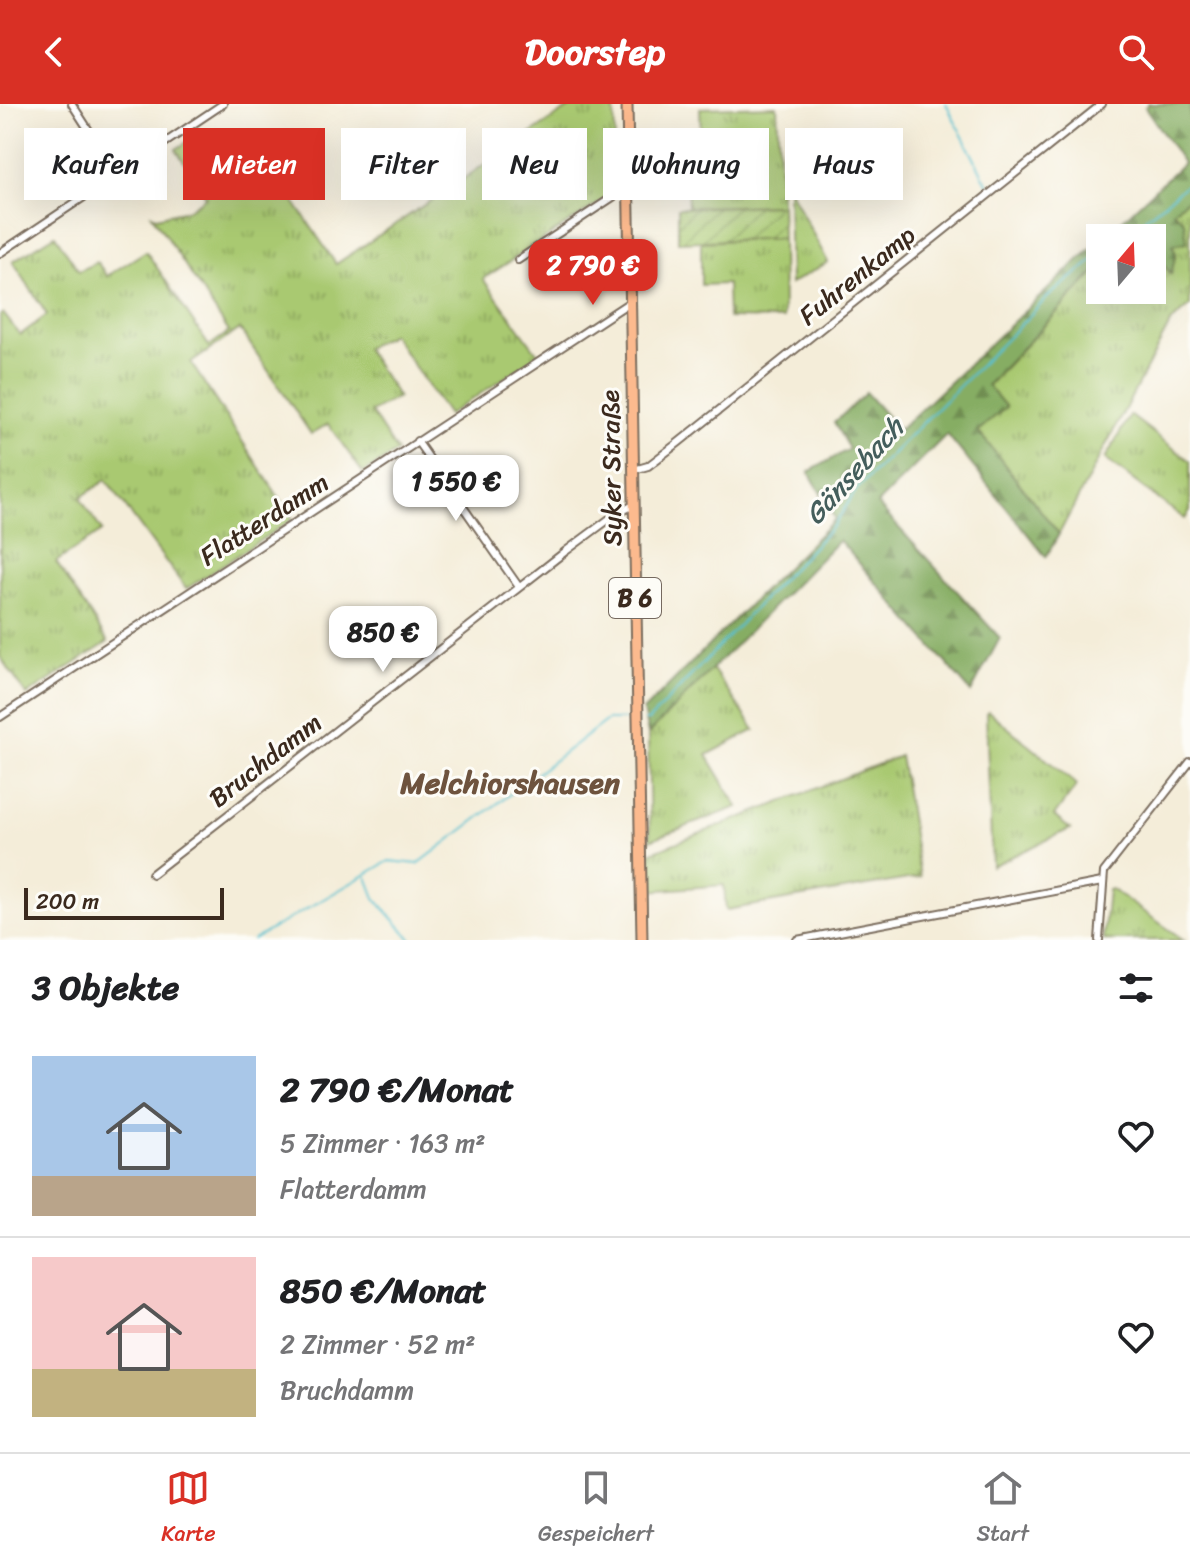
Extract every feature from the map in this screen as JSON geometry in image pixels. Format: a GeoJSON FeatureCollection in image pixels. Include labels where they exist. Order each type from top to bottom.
{"type":"FeatureCollection","features":[{"type":"Feature","properties":{"kind":"main road","name":"Syker Straße"},"geometry":{"type":"LineString","coordinates":[[627,104],[627,128]]}},
{"type":"Feature","properties":{"kind":"main road","name":"Syker Straße"},"geometry":{"type":"LineString","coordinates":[[628,200],[642,940]]}},
{"type":"Feature","properties":{"kind":"street"},"geometry":{"type":"LineString","coordinates":[[72,104],[87,128]]}},
{"type":"Feature","properties":{"kind":"street"},"geometry":{"type":"LineString","coordinates":[[167,141],[223,104]]}},
{"type":"Feature","properties":{"kind":"street","name":"Fuhrenkamp"},"geometry":{"type":"LineString","coordinates":[[634,470],[648,466],[678,443],[1102,104]]}},
{"type":"Feature","properties":{"kind":"street"},"geometry":{"type":"LineString","coordinates":[[0,253],[78,200]]}},
{"type":"Feature","properties":{"kind":"street"},"geometry":{"type":"LineString","coordinates":[[518,260],[608,200]]}},
{"type":"Feature","properties":{"kind":"street","name":"Flatterdamm"},"geometry":{"type":"LineString","coordinates":[[0,717],[630,302]]}},
{"type":"Feature","properties":{"kind":"street"},"geometry":{"type":"LineString","coordinates":[[417,441],[519,587]]}},
{"type":"Feature","properties":{"kind":"street","name":"Bruchdamm"},"geometry":{"type":"LineString","coordinates":[[152,874],[519,587],[616,514],[634,505]]}},
{"type":"Feature","properties":{"kind":"street"},"geometry":{"type":"LineString","coordinates":[[1099,940],[1102,882],[1108,864],[1190,762]]}},
{"type":"Feature","properties":{"kind":"street"},"geometry":{"type":"LineString","coordinates":[[797,940],[1102,882]]}},
{"type":"Feature","properties":{"kind":"green space"},"geometry":{"type":"Polygon","coordinates":[[[575,104],[614,104],[615,128],[603,128],[604,200],[483,279],[539,355],[448,415],[392,334],[365,348],[398,397],[371,412],[397,452],[363,473],[328,424],[311,434],[240,329],[191,363],[293,519],[186,589],[106,480],[80,498],[102,531],[56,562],[108,642],[27,695],[0,657],[0,315],[3,313],[20,335],[47,315],[13,261],[55,235],[79,271],[97,262],[107,276],[146,251],[209,346],[229,332],[152,215],[156,217],[187,210],[202,200],[293,200],[336,264],[432,200],[466,200],[466,177],[482,166],[482,200],[587,200],[587,128],[539,128],[575,104]]]}},
{"type":"Feature","properties":{"kind":"green space"},"geometry":{"type":"Polygon","coordinates":[[[1149,104],[1190,104],[1190,197],[1173,211],[1184,221],[1187,242],[1172,245],[1176,253],[1171,274],[1166,268],[1166,224],[1118,224],[1183,163],[1145,107],[1149,104]]]}},
{"type":"Feature","properties":{"kind":"green space"},"geometry":{"type":"Polygon","coordinates":[[[777,106],[781,205],[688,207],[688,200],[769,200],[769,128],[701,128],[700,108],[777,106]]]}},
{"type":"Feature","properties":{"kind":"green space"},"geometry":{"type":"Polygon","coordinates":[[[183,145],[183,160],[176,149],[183,145]]]}},
{"type":"Feature","properties":{"kind":"green space"},"geometry":{"type":"Polygon","coordinates":[[[1190,197],[1190,306],[1171,322],[1059,534],[978,431],[1005,407],[987,386],[1086,282],[1086,304],[1166,304],[1166,267],[1171,273],[1172,245],[1186,242],[1173,211],[1190,197]]]}},
{"type":"Feature","properties":{"kind":"green space"},"geometry":{"type":"Polygon","coordinates":[[[788,200],[795,200],[828,262],[790,284],[788,200]]]}},
{"type":"Feature","properties":{"kind":"green space"},"geometry":{"type":"Polygon","coordinates":[[[781,205],[782,238],[678,242],[678,208],[781,205]]]}},
{"type":"Feature","properties":{"kind":"green space"},"geometry":{"type":"Polygon","coordinates":[[[782,238],[783,319],[728,318],[727,284],[701,285],[701,242],[782,238]]]}},
{"type":"Feature","properties":{"kind":"green space"},"geometry":{"type":"Polygon","coordinates":[[[1086,253],[1086,282],[987,385],[1006,407],[978,431],[1059,534],[1046,557],[947,434],[877,504],[1000,638],[971,692],[839,540],[648,734],[643,711],[835,519],[809,472],[849,449],[834,423],[866,393],[899,430],[1086,253]]]}},
{"type":"Feature","properties":{"kind":"green space"},"geometry":{"type":"Polygon","coordinates":[[[1130,415],[1190,461],[1190,510],[1185,519],[1105,459],[1130,415]]]}},
{"type":"Feature","properties":{"kind":"green space"},"geometry":{"type":"Polygon","coordinates":[[[712,668],[755,730],[707,755],[738,807],[650,840],[648,734],[712,668]]]}},
{"type":"Feature","properties":{"kind":"green space"},"geometry":{"type":"Polygon","coordinates":[[[988,711],[1077,785],[1054,816],[1070,829],[992,866],[986,713],[988,711]]]}},
{"type":"Feature","properties":{"kind":"green space"},"geometry":{"type":"Polygon","coordinates":[[[900,756],[920,877],[726,910],[724,885],[648,891],[647,854],[900,756]]]}},
{"type":"Feature","properties":{"kind":"green space"},"geometry":{"type":"Polygon","coordinates":[[[1111,889],[1184,940],[1103,940],[1108,890],[1111,889]]]}},
{"type":"Feature","properties":{"kind":"waterway"},"geometry":{"type":"LineString","coordinates":[[946,104],[989,187]]}},
{"type":"Feature","properties":{"kind":"waterway","name":"Gänsebach"},"geometry":{"type":"LineString","coordinates":[[1138,224],[1190,182]]}},
{"type":"Feature","properties":{"kind":"waterway","name":"Gänsebach"},"geometry":{"type":"LineString","coordinates":[[645,721],[834,525],[857,489],[1050,295],[1086,266]]}},
{"type":"Feature","properties":{"kind":"waterway","name":"Gänsebach"},"geometry":{"type":"LineString","coordinates":[[253,940],[389,861],[418,864],[607,720],[627,720]]}},
{"type":"Feature","properties":{"kind":"waterway"},"geometry":{"type":"LineString","coordinates":[[367,877],[375,898],[412,940]]}},
{"type":"Feature","properties":{"kind":"district","name":"Melchiorshausen"},"geometry":{"type":"Point","coordinates":[510,783]}}]}
